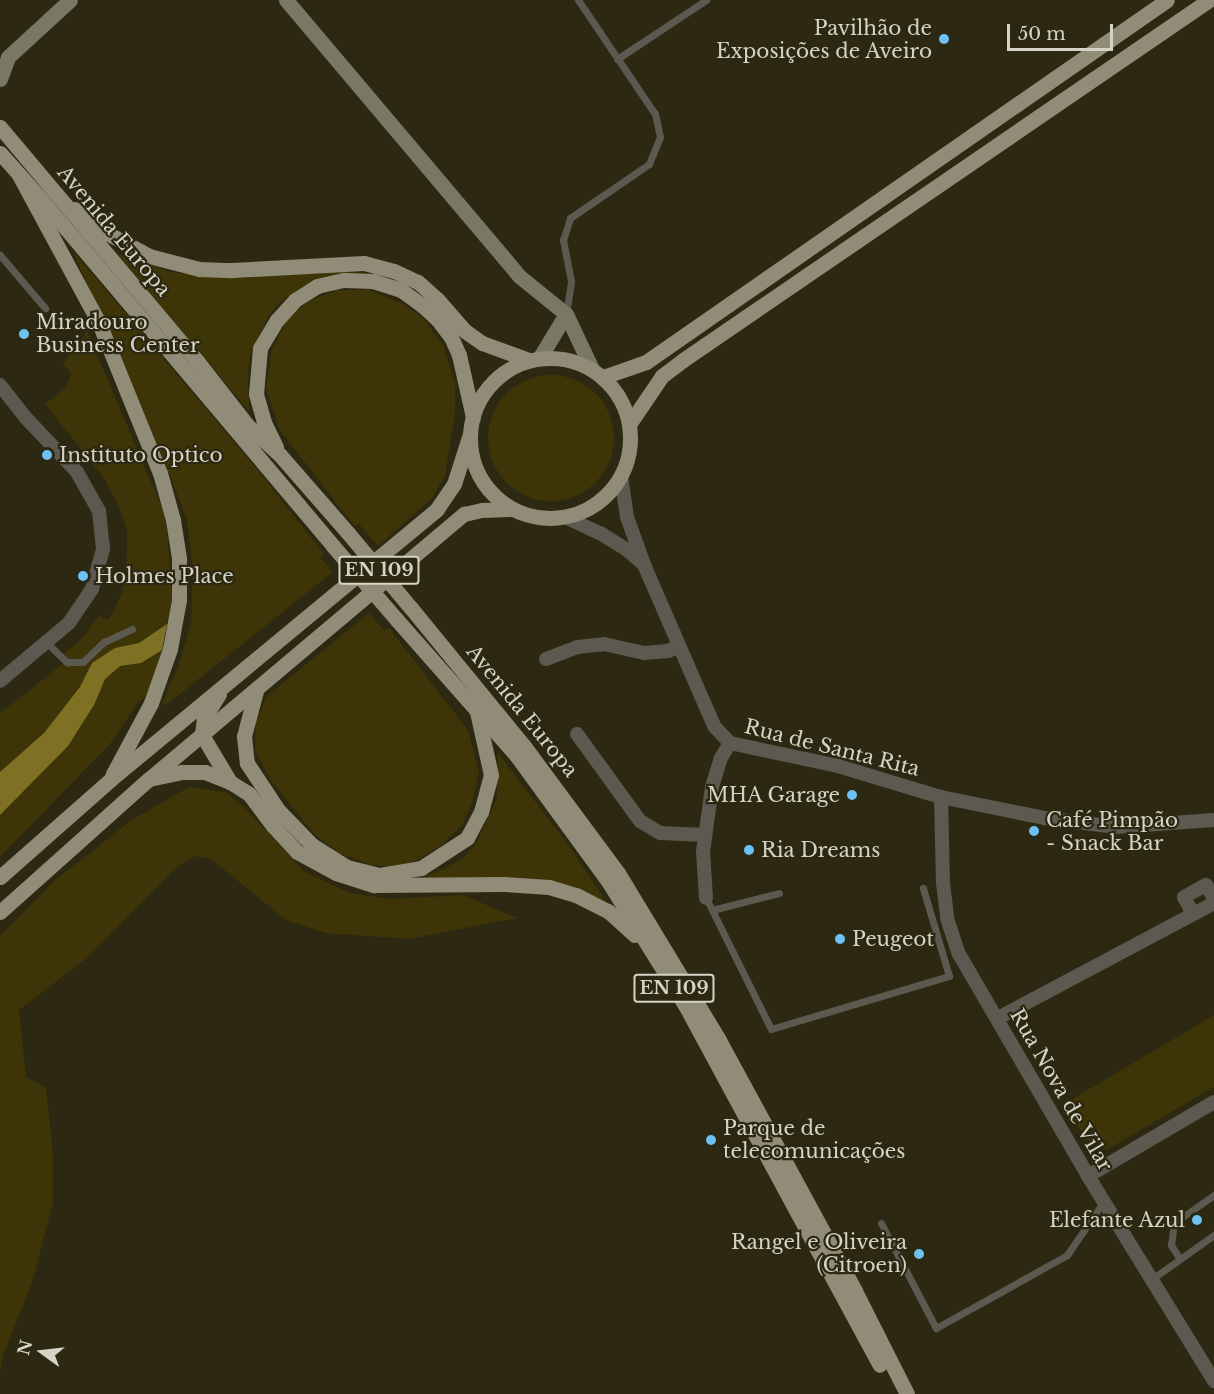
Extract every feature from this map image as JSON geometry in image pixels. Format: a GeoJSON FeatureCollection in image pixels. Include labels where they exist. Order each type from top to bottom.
{"type":"FeatureCollection","features":[{"type":"Feature","properties":{"kind":"main road"},"geometry":{"type":"LineString","coordinates":[[598,373],[646,362],[1167,0]]}},
{"type":"Feature","properties":{"kind":"main road"},"geometry":{"type":"LineString","coordinates":[[630,423],[662,376],[683,360],[1209,0]]}},
{"type":"Feature","properties":{"kind":"main road","name":"Avenida Europa"},"geometry":{"type":"LineString","coordinates":[[0,127],[197,361],[248,426],[280,455],[411,608],[524,746],[618,873],[719,1040],[855,1291],[907,1394]]}},
{"type":"Feature","properties":{"kind":"main road","name":"Avenida Europa"},"geometry":{"type":"LineString","coordinates":[[0,153],[333,546],[523,764],[608,881],[685,1005],[896,1394]]}},
{"type":"Feature","properties":{"kind":"main road"},"geometry":{"type":"LineString","coordinates":[[19,175],[99,323],[160,473],[173,520],[179,559],[179,600],[170,650],[151,703],[111,779]]}},
{"type":"Feature","properties":{"kind":"main road"},"geometry":{"type":"LineString","coordinates":[[0,912],[149,779],[464,514],[482,510],[512,509],[547,519],[565,517],[598,503],[621,476],[628,459],[630,423],[624,406],[598,373],[574,361],[534,359],[482,343],[465,331],[437,299],[418,282],[394,271],[364,263],[232,270],[199,269],[174,264],[149,256],[105,232],[54,191]]}},
{"type":"Feature","properties":{"kind":"main road"},"geometry":{"type":"LineString","coordinates":[[280,455],[264,422],[256,394],[260,348],[277,320],[295,300],[317,286],[344,280],[373,281],[401,291],[438,320],[451,337],[459,356],[473,417]]}},
{"type":"Feature","properties":{"kind":"main road"},"geometry":{"type":"LineString","coordinates":[[0,877],[111,779],[437,509],[454,484],[479,400],[503,373],[534,359]]}},
{"type":"Feature","properties":{"kind":"main road"},"geometry":{"type":"LineString","coordinates":[[470,434],[471,452],[485,485],[512,509]]}},
{"type":"Feature","properties":{"kind":"main road"},"geometry":{"type":"LineString","coordinates":[[226,684],[204,718],[202,735],[230,782]]}},
{"type":"Feature","properties":{"kind":"main road"},"geometry":{"type":"LineString","coordinates":[[256,691],[244,736],[247,763],[253,773],[278,810],[312,845],[347,867],[380,875],[421,868],[467,838],[481,812],[491,775],[477,709]]}},
{"type":"Feature","properties":{"kind":"main road"},"geometry":{"type":"LineString","coordinates":[[149,779],[182,772],[205,772],[230,782],[249,794],[273,826],[297,852],[336,873],[374,885],[505,884],[549,887],[576,895],[608,911],[632,930],[681,1012],[714,1059]]}},
{"type":"Feature","properties":{"kind":"street"},"geometry":{"type":"LineString","coordinates":[[0,79],[4,58],[70,0]]}},
{"type":"Feature","properties":{"kind":"street"},"geometry":{"type":"LineString","coordinates":[[286,0],[519,276],[566,314],[598,373]]}},
{"type":"Feature","properties":{"kind":"street"},"geometry":{"type":"LineString","coordinates":[[534,359],[566,314]]}},
{"type":"Feature","properties":{"kind":"street"},"geometry":{"type":"LineString","coordinates":[[0,385],[5,402],[77,472],[99,512],[103,549],[92,589],[69,624],[0,681]]}},
{"type":"Feature","properties":{"kind":"street","name":"Rua de Santa Rita"},"geometry":{"type":"LineString","coordinates":[[621,476],[627,517],[645,567],[714,726],[730,743],[838,766],[941,797],[1044,818],[1116,827],[1214,820]]}},
{"type":"Feature","properties":{"kind":"street","name":"Rua de Santa Rita"},"geometry":{"type":"LineString","coordinates":[[565,517],[626,549],[645,567]]}},
{"type":"Feature","properties":{"kind":"street"},"geometry":{"type":"LineString","coordinates":[[546,659],[577,647],[604,644],[645,653],[668,651],[679,646]]}},
{"type":"Feature","properties":{"kind":"street"},"geometry":{"type":"LineString","coordinates":[[577,734],[640,821],[660,833],[705,835]]}},
{"type":"Feature","properties":{"kind":"street"},"geometry":{"type":"LineString","coordinates":[[709,904],[703,852],[705,835],[712,787],[721,758],[730,743]]}},
{"type":"Feature","properties":{"kind":"street","name":"Rua Nova de Vilar"},"geometry":{"type":"LineString","coordinates":[[941,797],[943,883],[948,918],[960,954],[1088,1176],[1214,1381]]}},
{"type":"Feature","properties":{"kind":"street"},"geometry":{"type":"LineString","coordinates":[[998,1018],[1193,914],[1214,900],[1206,885],[1184,897],[1193,914]]}},
{"type":"Feature","properties":{"kind":"street"},"geometry":{"type":"LineString","coordinates":[[1088,1176],[1214,1102]]}},
{"type":"Feature","properties":{"kind":"lane"},"geometry":{"type":"LineString","coordinates":[[566,314],[571,281],[563,240],[570,218],[649,164],[660,137],[655,114],[578,0]]}},
{"type":"Feature","properties":{"kind":"lane"},"geometry":{"type":"LineString","coordinates":[[617,59],[706,0]]}},
{"type":"Feature","properties":{"kind":"lane"},"geometry":{"type":"LineString","coordinates":[[0,255],[45,308]]}},
{"type":"Feature","properties":{"kind":"lane"},"geometry":{"type":"LineString","coordinates":[[47,643],[67,662],[83,662],[104,642],[132,629]]}},
{"type":"Feature","properties":{"kind":"lane"},"geometry":{"type":"LineString","coordinates":[[779,893],[709,904],[771,1029],[949,976],[923,888]]}},
{"type":"Feature","properties":{"kind":"lane"},"geometry":{"type":"LineString","coordinates":[[1180,1259],[1171,1245],[1174,1223],[1214,1195]]}},
{"type":"Feature","properties":{"kind":"lane"},"geometry":{"type":"LineString","coordinates":[[881,1223],[936,1328],[1067,1255],[1104,1201]]}},
{"type":"Feature","properties":{"kind":"lane"},"geometry":{"type":"LineString","coordinates":[[1152,1280],[1214,1235]]}},
{"type":"Feature","properties":{"kind":"shaded area"},"geometry":{"type":"Polygon","coordinates":[[[72,250],[260,473],[324,554],[320,557],[333,572],[166,705],[162,703],[178,667],[191,624],[193,570],[187,520],[162,455],[72,250]]]}},
{"type":"Feature","properties":{"kind":"shaded area"},"geometry":{"type":"Polygon","coordinates":[[[117,253],[170,272],[205,276],[337,270],[369,273],[319,279],[281,301],[268,317],[251,352],[248,375],[249,411],[117,253]]]}},
{"type":"Feature","properties":{"kind":"shaded area"},"geometry":{"type":"Polygon","coordinates":[[[338,290],[369,290],[403,304],[423,318],[443,345],[455,382],[455,413],[445,476],[432,498],[378,546],[359,524],[355,527],[279,429],[266,388],[272,349],[289,316],[313,299],[338,290]]]}},
{"type":"Feature","properties":{"kind":"shaded area"},"geometry":{"type":"Polygon","coordinates":[[[87,331],[163,510],[167,531],[172,599],[160,659],[148,695],[139,701],[110,744],[0,857],[0,713],[68,660],[64,654],[83,637],[99,616],[109,620],[121,595],[126,573],[127,531],[121,511],[104,478],[45,404],[66,387],[71,373],[63,364],[87,331]]]}},
{"type":"Feature","properties":{"kind":"shaded area"},"geometry":{"type":"Polygon","coordinates":[[[551,375],[575,380],[596,393],[609,414],[614,438],[609,462],[596,483],[575,496],[551,501],[527,496],[506,483],[493,462],[488,438],[493,414],[506,393],[527,380],[551,375]]]}},
{"type":"Feature","properties":{"kind":"shaded area"},"geometry":{"type":"Polygon","coordinates":[[[369,613],[384,631],[389,628],[468,730],[479,772],[472,803],[462,825],[441,845],[418,860],[396,867],[371,865],[339,853],[314,834],[269,778],[255,750],[256,721],[267,696],[369,613]]]}},
{"type":"Feature","properties":{"kind":"shaded area"},"geometry":{"type":"Polygon","coordinates":[[[167,624],[162,650],[141,663],[120,666],[105,679],[94,705],[68,746],[0,815],[0,772],[44,733],[80,687],[92,663],[115,648],[139,643],[167,624]]]}},
{"type":"Feature","properties":{"kind":"shaded area"},"geometry":{"type":"Polygon","coordinates":[[[498,753],[572,850],[607,903],[575,889],[418,880],[464,857],[477,842],[497,798],[498,753]]]}},
{"type":"Feature","properties":{"kind":"shaded area"},"geometry":{"type":"Polygon","coordinates":[[[189,787],[225,792],[244,807],[304,871],[349,893],[390,899],[463,895],[517,918],[409,939],[326,933],[286,920],[211,859],[193,856],[174,870],[87,958],[19,1010],[26,1077],[46,1088],[53,1153],[53,1203],[32,1282],[3,1355],[0,1375],[0,936],[55,880],[132,820],[189,787]]]}},
{"type":"Feature","properties":{"kind":"shaded area"},"geometry":{"type":"Polygon","coordinates":[[[1214,1015],[1214,1087],[1108,1149],[1091,1147],[1064,1104],[1214,1015]]]}},
{"type":"Feature","properties":{"kind":"place","name":"Pavilhão de Exposições de Aveiro"},"geometry":{"type":"Point","coordinates":[944,39]}},
{"type":"Feature","properties":{"kind":"place","name":"Miradouro Business Center"},"geometry":{"type":"Point","coordinates":[24,334]}},
{"type":"Feature","properties":{"kind":"place","name":"Instituto Optico"},"geometry":{"type":"Point","coordinates":[47,455]}},
{"type":"Feature","properties":{"kind":"place","name":"Holmes Place"},"geometry":{"type":"Point","coordinates":[83,576]}},
{"type":"Feature","properties":{"kind":"place","name":"MHA Garage"},"geometry":{"type":"Point","coordinates":[852,795]}},
{"type":"Feature","properties":{"kind":"place","name":"Café Pimpão - Snack Bar"},"geometry":{"type":"Point","coordinates":[1034,831]}},
{"type":"Feature","properties":{"kind":"place","name":"Ria Dreams"},"geometry":{"type":"Point","coordinates":[749,850]}},
{"type":"Feature","properties":{"kind":"place","name":"Peugeot"},"geometry":{"type":"Point","coordinates":[840,939]}},
{"type":"Feature","properties":{"kind":"place","name":"Parque de telecomunicações"},"geometry":{"type":"Point","coordinates":[711,1140]}},
{"type":"Feature","properties":{"kind":"place","name":"Elefante Azul"},"geometry":{"type":"Point","coordinates":[1197,1220]}},
{"type":"Feature","properties":{"kind":"place","name":"Rangel e Oliveira (Citroen)"},"geometry":{"type":"Point","coordinates":[919,1254]}}]}
